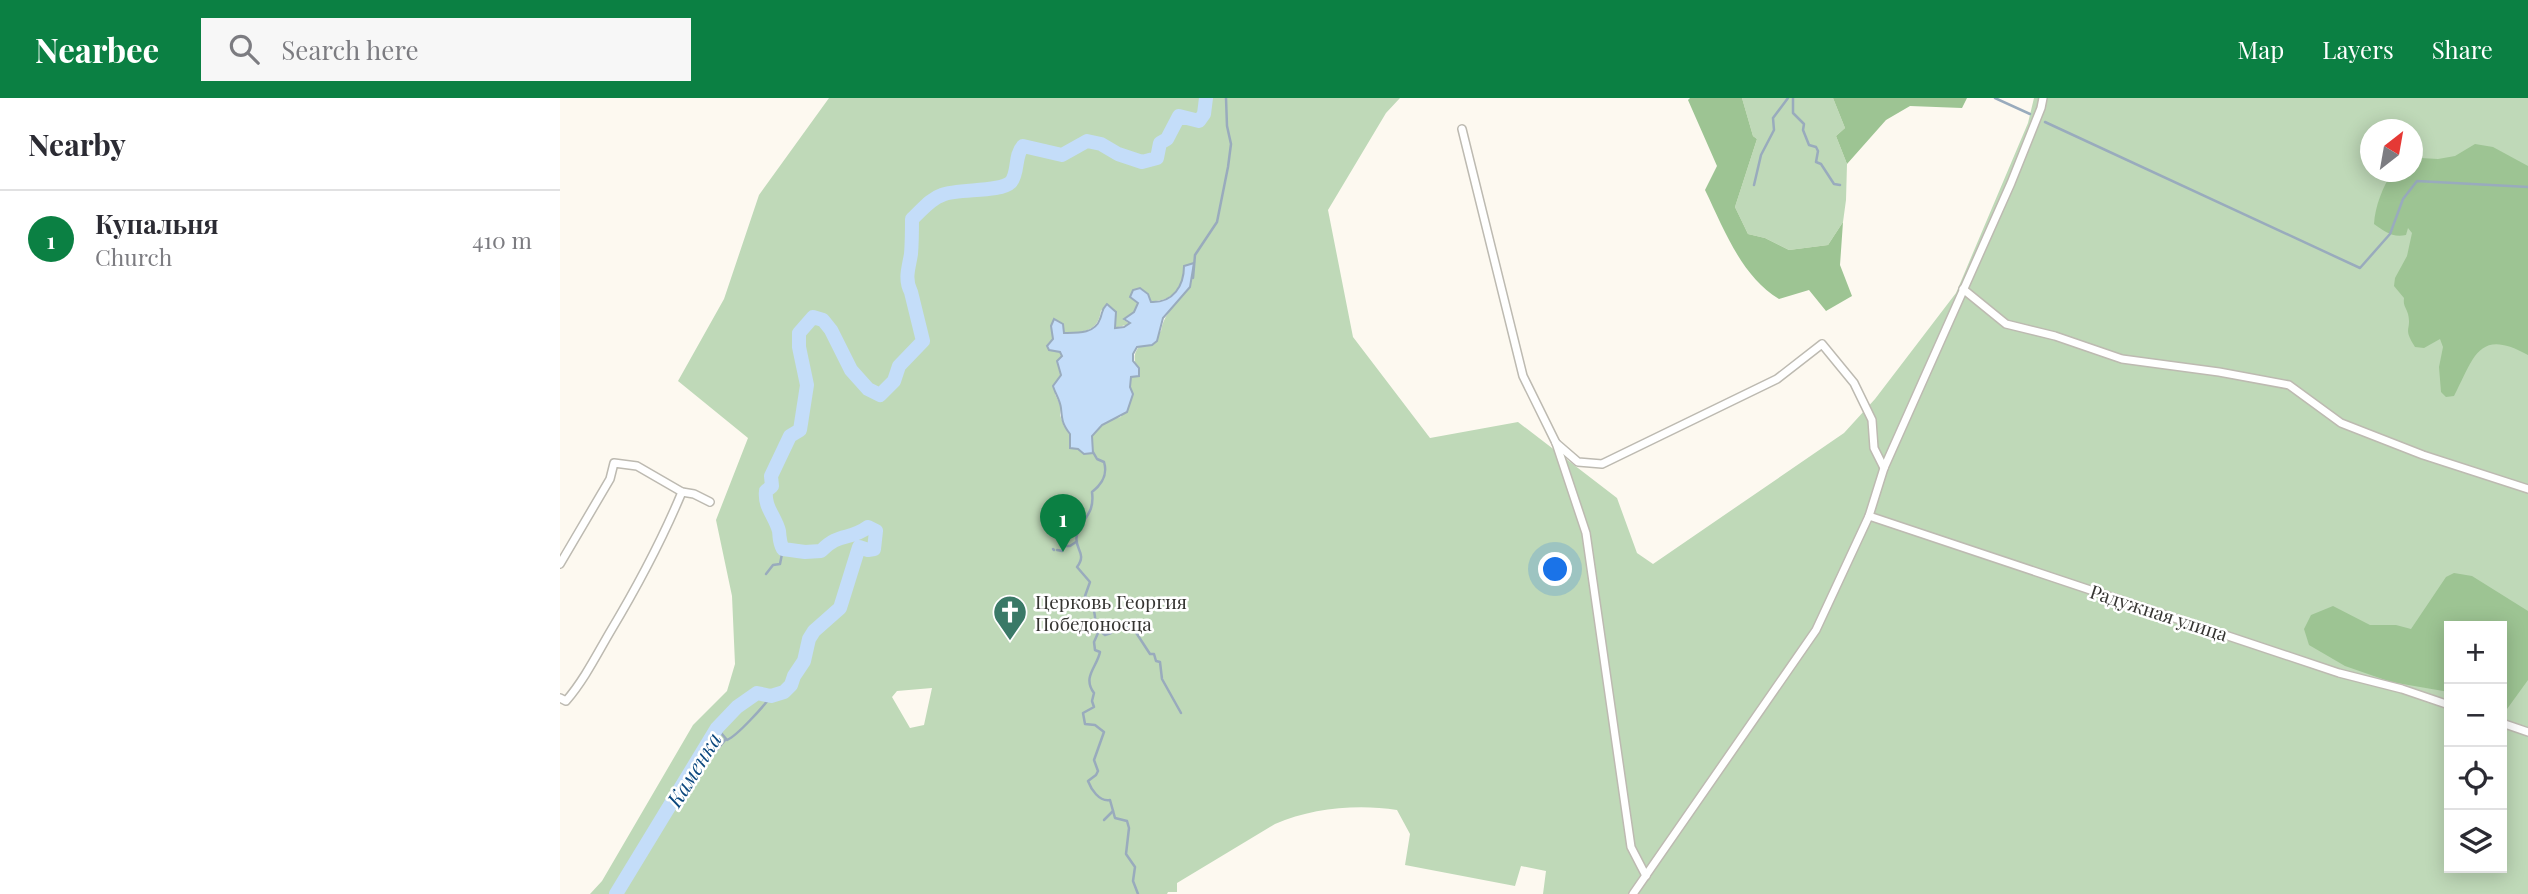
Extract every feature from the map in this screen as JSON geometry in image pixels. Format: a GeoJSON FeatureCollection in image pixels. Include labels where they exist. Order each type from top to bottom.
{"type":"FeatureCollection","features":[{"type":"Feature","properties":{"kind":"street"},"geometry":{"type":"LineString","coordinates":[[1633,894],[1816,630],[1869,516],[1884,468],[2011,183],[2043,98]]}},
{"type":"Feature","properties":{"kind":"street"},"geometry":{"type":"LineString","coordinates":[[1462,129],[1523,376],[1556,443],[1586,533],[1631,847],[1646,876]]}},
{"type":"Feature","properties":{"kind":"street"},"geometry":{"type":"LineString","coordinates":[[1963,289],[2006,324],[2055,336],[2122,359],[2289,385],[2341,423],[2423,455],[2528,489]]}},
{"type":"Feature","properties":{"kind":"street"},"geometry":{"type":"LineString","coordinates":[[1556,443],[1578,462],[1602,464],[1777,379],[1822,344],[1854,383],[1872,420],[1874,448],[1884,468]]}},
{"type":"Feature","properties":{"kind":"street"},"geometry":{"type":"LineString","coordinates":[[560,564],[610,479],[614,463],[637,466],[682,492],[694,494],[710,502]]}},
{"type":"Feature","properties":{"kind":"street"},"geometry":{"type":"LineString","coordinates":[[560,698],[566,701],[578,686],[632,595],[670,522],[682,492]]}},
{"type":"Feature","properties":{"kind":"street","name":"Радужная улица"},"geometry":{"type":"LineString","coordinates":[[1869,516],[2339,673],[2444,703]]}},
{"type":"Feature","properties":{"kind":"street"},"geometry":{"type":"LineString","coordinates":[[2507,725],[2528,732]]}},
{"type":"Feature","properties":{"kind":"green space"},"geometry":{"type":"Polygon","coordinates":[[[829,98],[1400,98],[1386,113],[1328,210],[1353,337],[1430,438],[1518,422],[1617,498],[1637,553],[1653,564],[1844,433],[1875,399],[1956,293],[2028,123],[2034,98],[2528,98],[2528,894],[1543,894],[1546,871],[1521,866],[1515,886],[1405,865],[1410,834],[1397,810],[1366,807],[1319,811],[1275,824],[1177,883],[1177,892],[1167,894],[590,894],[602,881],[693,725],[727,691],[735,664],[732,596],[716,520],[748,438],[678,381],[724,299],[759,195],[829,98]],[[1193,268],[1172,295],[1161,300],[1138,302],[1135,312],[1124,320],[1130,324],[1114,328],[1115,321],[1101,310],[1093,327],[1062,335],[1047,346],[1050,350],[1061,352],[1062,356],[1057,361],[1062,375],[1055,394],[1071,441],[1093,444],[1092,436],[1101,426],[1121,417],[1131,377],[1139,376],[1135,353],[1141,344],[1161,331],[1168,314],[1189,286],[1193,268]],[[932,688],[897,691],[892,697],[910,728],[924,725],[932,688]]]}},
{"type":"Feature","properties":{"kind":"green space"},"geometry":{"type":"Polygon","coordinates":[[[1742,98],[1833,98],[1845,128],[1836,136],[1847,164],[1846,200],[1843,222],[1828,245],[1789,250],[1765,238],[1748,234],[1735,207],[1757,139],[1753,136],[1742,98]]]}},
{"type":"Feature","properties":{"kind":"green space"},"geometry":{"type":"Polygon","coordinates":[[[1742,98],[1753,136],[1757,139],[1735,207],[1748,234],[1765,238],[1789,250],[1828,245],[1843,222],[1840,265],[1852,296],[1826,311],[1809,290],[1779,299],[1754,278],[1727,236],[1705,190],[1717,166],[1688,100],[1742,98]]]}},
{"type":"Feature","properties":{"kind":"green space"},"geometry":{"type":"Polygon","coordinates":[[[1833,98],[1967,98],[1962,108],[1910,106],[1886,120],[1847,164],[1836,136],[1845,128],[1833,98]]]}},
{"type":"Feature","properties":{"kind":"green space"},"geometry":{"type":"Polygon","coordinates":[[[2475,144],[2493,147],[2528,166],[2528,355],[2498,344],[2488,346],[2473,359],[2454,396],[2446,397],[2441,392],[2439,367],[2443,347],[2440,339],[2424,348],[2415,347],[2408,332],[2409,319],[2404,298],[2394,286],[2395,278],[2407,256],[2412,233],[2408,228],[2406,235],[2397,236],[2374,224],[2380,197],[2387,182],[2423,182],[2423,158],[2455,156],[2475,144]]]}},
{"type":"Feature","properties":{"kind":"green space"},"geometry":{"type":"Polygon","coordinates":[[[2454,573],[2472,576],[2528,611],[2528,680],[2507,709],[2507,621],[2444,621],[2444,691],[2391,682],[2345,666],[2309,645],[2304,629],[2311,615],[2333,606],[2370,625],[2396,625],[2411,629],[2446,577],[2454,573]]]}},
{"type":"Feature","properties":{"kind":"water"},"geometry":{"type":"Polygon","coordinates":[[[1194,263],[1190,287],[1163,318],[1157,341],[1152,345],[1137,347],[1133,354],[1133,361],[1139,368],[1139,376],[1131,377],[1130,387],[1133,394],[1127,412],[1102,425],[1092,436],[1093,453],[1084,454],[1078,449],[1070,448],[1070,434],[1064,424],[1053,386],[1061,375],[1057,361],[1062,356],[1060,352],[1049,350],[1047,346],[1053,339],[1051,326],[1054,319],[1063,324],[1064,333],[1085,332],[1098,324],[1107,304],[1116,312],[1115,328],[1124,327],[1130,323],[1124,319],[1134,312],[1138,303],[1130,297],[1133,290],[1140,288],[1148,294],[1151,302],[1165,300],[1176,292],[1182,280],[1184,266],[1194,263]]]}},
{"type":"Feature","properties":{"kind":"waterway","name":"Каменка"},"geometry":{"type":"LineString","coordinates":[[616,894],[717,728],[737,707],[757,693],[771,696],[784,692],[791,685],[804,661],[809,639],[814,631],[840,608],[859,547],[874,549],[876,531],[868,527],[833,541],[821,551],[783,549],[779,531],[768,507],[766,491],[772,486],[771,476],[790,436],[800,430],[807,385],[799,347],[799,333],[813,317],[823,320],[851,370],[868,389],[880,395],[894,381],[899,366],[923,341],[907,278],[912,219],[926,205],[949,193],[998,188],[1011,182],[1018,154],[1023,146],[1062,155],[1087,141],[1101,144],[1118,154],[1142,162],[1157,158],[1160,143],[1167,139],[1179,116],[1199,121],[1204,114],[1206,98]]}},
{"type":"Feature","properties":{"kind":"waterway"},"geometry":{"type":"LineString","coordinates":[[1193,278],[1195,255],[1217,222],[1228,167],[1231,144],[1226,98]]}},
{"type":"Feature","properties":{"kind":"waterway"},"geometry":{"type":"LineString","coordinates":[[1754,185],[1761,155],[1774,130],[1773,118],[1788,98]]}},
{"type":"Feature","properties":{"kind":"waterway"},"geometry":{"type":"LineString","coordinates":[[1793,98],[1793,113],[1804,124],[1803,130],[1809,145],[1816,147],[1818,151],[1816,162],[1821,164],[1834,184],[1840,185]]}},
{"type":"Feature","properties":{"kind":"waterway"},"geometry":{"type":"LineString","coordinates":[[1995,98],[2030,114]]}},
{"type":"Feature","properties":{"kind":"waterway"},"geometry":{"type":"LineString","coordinates":[[2045,122],[2360,268],[2390,234],[2403,199],[2417,181],[2528,187]]}},
{"type":"Feature","properties":{"kind":"waterway"},"geometry":{"type":"LineString","coordinates":[[1093,452],[1097,459],[1104,462],[1105,475],[1092,492],[1092,506],[1076,540],[1081,554],[1077,567],[1090,582],[1085,596],[1094,612],[1095,630],[1098,633],[1094,642],[1095,650],[1100,652],[1089,682],[1094,693],[1094,707],[1083,713],[1085,724],[1095,725],[1104,732],[1094,760],[1098,771],[1088,781],[1099,797],[1110,800],[1115,818],[1127,821],[1129,828],[1126,854],[1135,867],[1133,881],[1138,894]]}},
{"type":"Feature","properties":{"kind":"waterway"},"geometry":{"type":"LineString","coordinates":[[1057,550],[1062,551],[1065,546],[1076,542]]}},
{"type":"Feature","properties":{"kind":"waterway"},"geometry":{"type":"LineString","coordinates":[[766,574],[773,565],[780,564],[783,549]]}},
{"type":"Feature","properties":{"kind":"waterway"},"geometry":{"type":"LineString","coordinates":[[1095,627],[1105,635],[1111,633],[1113,624],[1128,625],[1129,630],[1135,631],[1150,654],[1154,654],[1156,661],[1160,662],[1162,679],[1181,713]]}},
{"type":"Feature","properties":{"kind":"waterway"},"geometry":{"type":"LineString","coordinates":[[717,728],[727,740],[750,720],[771,696]]}},
{"type":"Feature","properties":{"kind":"waterway"},"geometry":{"type":"LineString","coordinates":[[716,751],[726,739]]}},
{"type":"Feature","properties":{"kind":"waterway"},"geometry":{"type":"LineString","coordinates":[[1104,820],[1113,811]]}},
{"type":"Feature","properties":{"kind":"place","name":"Купальня"},"geometry":{"type":"Point","coordinates":[1063,552]}},
{"type":"Feature","properties":{"kind":"place","name":"Церковь Георгия Победоносца"},"geometry":{"type":"Point","coordinates":[1010,642]}}]}
